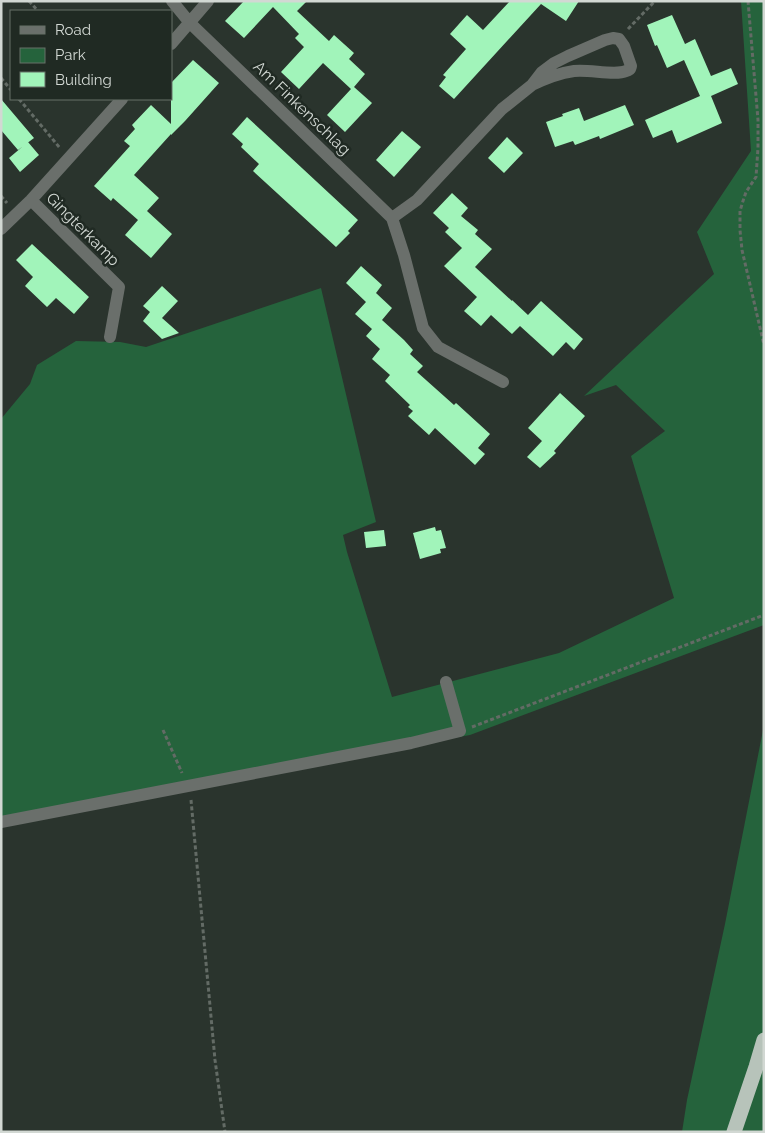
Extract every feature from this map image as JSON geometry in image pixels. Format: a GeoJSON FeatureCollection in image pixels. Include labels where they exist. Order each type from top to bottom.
{"type":"FeatureCollection","features":[{"type":"Feature","properties":{"kind":"highway"},"geometry":{"type":"LineString","coordinates":[[734,1132],[764,1040]]}},
{"type":"Feature","properties":{"kind":"street","name":"Am Finkenschlag"},"geometry":{"type":"LineString","coordinates":[[172,1],[190,23],[392,218],[404,255],[423,328],[438,347],[503,382]]}},
{"type":"Feature","properties":{"kind":"street"},"geometry":{"type":"LineString","coordinates":[[172,43],[208,1]]}},
{"type":"Feature","properties":{"kind":"street"},"geometry":{"type":"LineString","coordinates":[[392,218],[417,200],[502,109],[532,85],[542,72],[554,63],[613,38],[619,39],[624,46],[631,66],[626,72],[612,73],[576,70],[556,75],[532,85]]}},
{"type":"Feature","properties":{"kind":"street","name":"Gingterkamp"},"geometry":{"type":"LineString","coordinates":[[1,229],[31,200],[121,100]]}},
{"type":"Feature","properties":{"kind":"street","name":"Gingterkamp"},"geometry":{"type":"LineString","coordinates":[[31,200],[119,287],[110,337]]}},
{"type":"Feature","properties":{"kind":"street"},"geometry":{"type":"LineString","coordinates":[[1,822],[411,743],[460,731],[446,682]]}},
{"type":"Feature","properties":{"kind":"path"},"geometry":{"type":"LineString","coordinates":[[619,39],[655,1]]}},
{"type":"Feature","properties":{"kind":"path"},"geometry":{"type":"LineString","coordinates":[[748,1],[758,120],[758,148],[756,177],[746,192],[740,211],[740,235],[764,345]]}},
{"type":"Feature","properties":{"kind":"path"},"geometry":{"type":"LineString","coordinates":[[1,78],[10,89]]}},
{"type":"Feature","properties":{"kind":"path"},"geometry":{"type":"LineString","coordinates":[[20,100],[69,158]]}},
{"type":"Feature","properties":{"kind":"path"},"geometry":{"type":"LineString","coordinates":[[460,731],[764,615]]}},
{"type":"Feature","properties":{"kind":"path"},"geometry":{"type":"LineString","coordinates":[[164,730],[191,797],[215,1060],[225,1132]]}},
{"type":"Feature","properties":{"kind":"green space"},"geometry":{"type":"Polygon","coordinates":[[[741,1],[764,1],[764,625],[470,735],[1,822],[1,419],[30,384],[37,365],[76,341],[120,342],[146,347],[321,288],[376,522],[343,535],[392,697],[559,653],[674,598],[631,456],[665,431],[616,385],[584,396],[714,274],[697,232],[751,151],[741,1]]]}},
{"type":"Feature","properties":{"kind":"green space"},"geometry":{"type":"Polygon","coordinates":[[[764,725],[764,1132],[682,1132],[687,1100],[725,924],[764,725]]]}},
{"type":"Feature","properties":{"kind":"building"},"geometry":{"type":"Polygon","coordinates":[[[244,1],[307,1],[297,11],[329,41],[334,35],[354,53],[349,59],[365,74],[354,87],[372,103],[345,132],[327,115],[351,89],[323,63],[299,89],[281,72],[304,47],[295,38],[299,34],[273,7],[244,38],[225,21],[244,1]]]}},
{"type":"Feature","properties":{"kind":"building"},"geometry":{"type":"Polygon","coordinates":[[[510,1],[579,1],[566,21],[541,4],[454,99],[439,86],[446,77],[443,75],[466,49],[450,34],[467,15],[483,30],[510,1]]]}},
{"type":"Feature","properties":{"kind":"building"},"geometry":{"type":"Polygon","coordinates":[[[672,15],[685,44],[695,39],[711,76],[731,68],[738,84],[711,96],[722,123],[677,143],[672,130],[653,138],[645,120],[700,96],[684,60],[667,68],[657,45],[655,46],[647,25],[672,15]]]}},
{"type":"Feature","properties":{"kind":"building"},"geometry":{"type":"Polygon","coordinates":[[[193,60],[219,83],[134,175],[159,198],[147,211],[172,234],[151,258],[125,235],[138,220],[113,198],[111,201],[94,186],[130,146],[124,141],[135,129],[132,125],[151,105],[171,124],[172,82],[193,60]]]}},
{"type":"Feature","properties":{"kind":"building"},"geometry":{"type":"Polygon","coordinates":[[[1,99],[34,138],[18,150],[1,130],[1,99]]]}},
{"type":"Feature","properties":{"kind":"building"},"geometry":{"type":"Polygon","coordinates":[[[625,105],[634,125],[600,139],[599,136],[575,145],[573,141],[555,147],[546,122],[579,108],[584,121],[625,105]]]}},
{"type":"Feature","properties":{"kind":"building"},"geometry":{"type":"Polygon","coordinates":[[[247,117],[358,220],[348,231],[350,233],[336,247],[253,171],[259,164],[241,147],[243,144],[232,134],[247,117]]]}},
{"type":"Feature","properties":{"kind":"building"},"geometry":{"type":"Polygon","coordinates":[[[402,131],[421,147],[394,177],[376,160],[402,131]]]}},
{"type":"Feature","properties":{"kind":"building"},"geometry":{"type":"Polygon","coordinates":[[[507,137],[523,153],[504,173],[488,158],[507,137]]]}},
{"type":"Feature","properties":{"kind":"building"},"geometry":{"type":"Polygon","coordinates":[[[28,142],[39,155],[20,172],[9,158],[28,142]]]}},
{"type":"Feature","properties":{"kind":"building"},"geometry":{"type":"Polygon","coordinates":[[[452,193],[468,208],[461,216],[478,230],[475,234],[492,249],[475,267],[528,315],[541,301],[583,339],[574,350],[566,342],[553,356],[520,326],[512,334],[491,315],[481,326],[464,311],[477,297],[444,266],[462,248],[445,232],[449,228],[433,213],[452,193]]]}},
{"type":"Feature","properties":{"kind":"building"},"geometry":{"type":"Polygon","coordinates":[[[32,244],[89,297],[74,314],[56,298],[47,307],[25,286],[33,277],[16,260],[32,244]]]}},
{"type":"Feature","properties":{"kind":"building"},"geometry":{"type":"Polygon","coordinates":[[[361,266],[382,285],[376,293],[392,308],[382,320],[413,350],[410,354],[423,366],[417,372],[454,405],[456,403],[490,434],[478,448],[485,454],[475,465],[435,428],[429,435],[408,416],[413,411],[408,407],[410,405],[385,381],[390,375],[372,359],[380,349],[366,336],[372,329],[355,314],[366,302],[346,283],[361,266]]]}},
{"type":"Feature","properties":{"kind":"building"},"geometry":{"type":"Polygon","coordinates":[[[162,286],[178,301],[162,318],[179,333],[162,339],[143,321],[150,312],[143,306],[162,286]]]}},
{"type":"Feature","properties":{"kind":"building"},"geometry":{"type":"Polygon","coordinates":[[[560,393],[585,416],[554,451],[556,453],[540,468],[527,457],[542,441],[528,428],[560,393]]]}},
{"type":"Feature","properties":{"kind":"building"},"geometry":{"type":"Polygon","coordinates":[[[435,527],[436,531],[441,530],[446,548],[440,549],[441,553],[420,559],[413,533],[435,527]]]}},
{"type":"Feature","properties":{"kind":"building"},"geometry":{"type":"Polygon","coordinates":[[[384,530],[386,546],[366,548],[364,532],[384,530]]]}}]}
